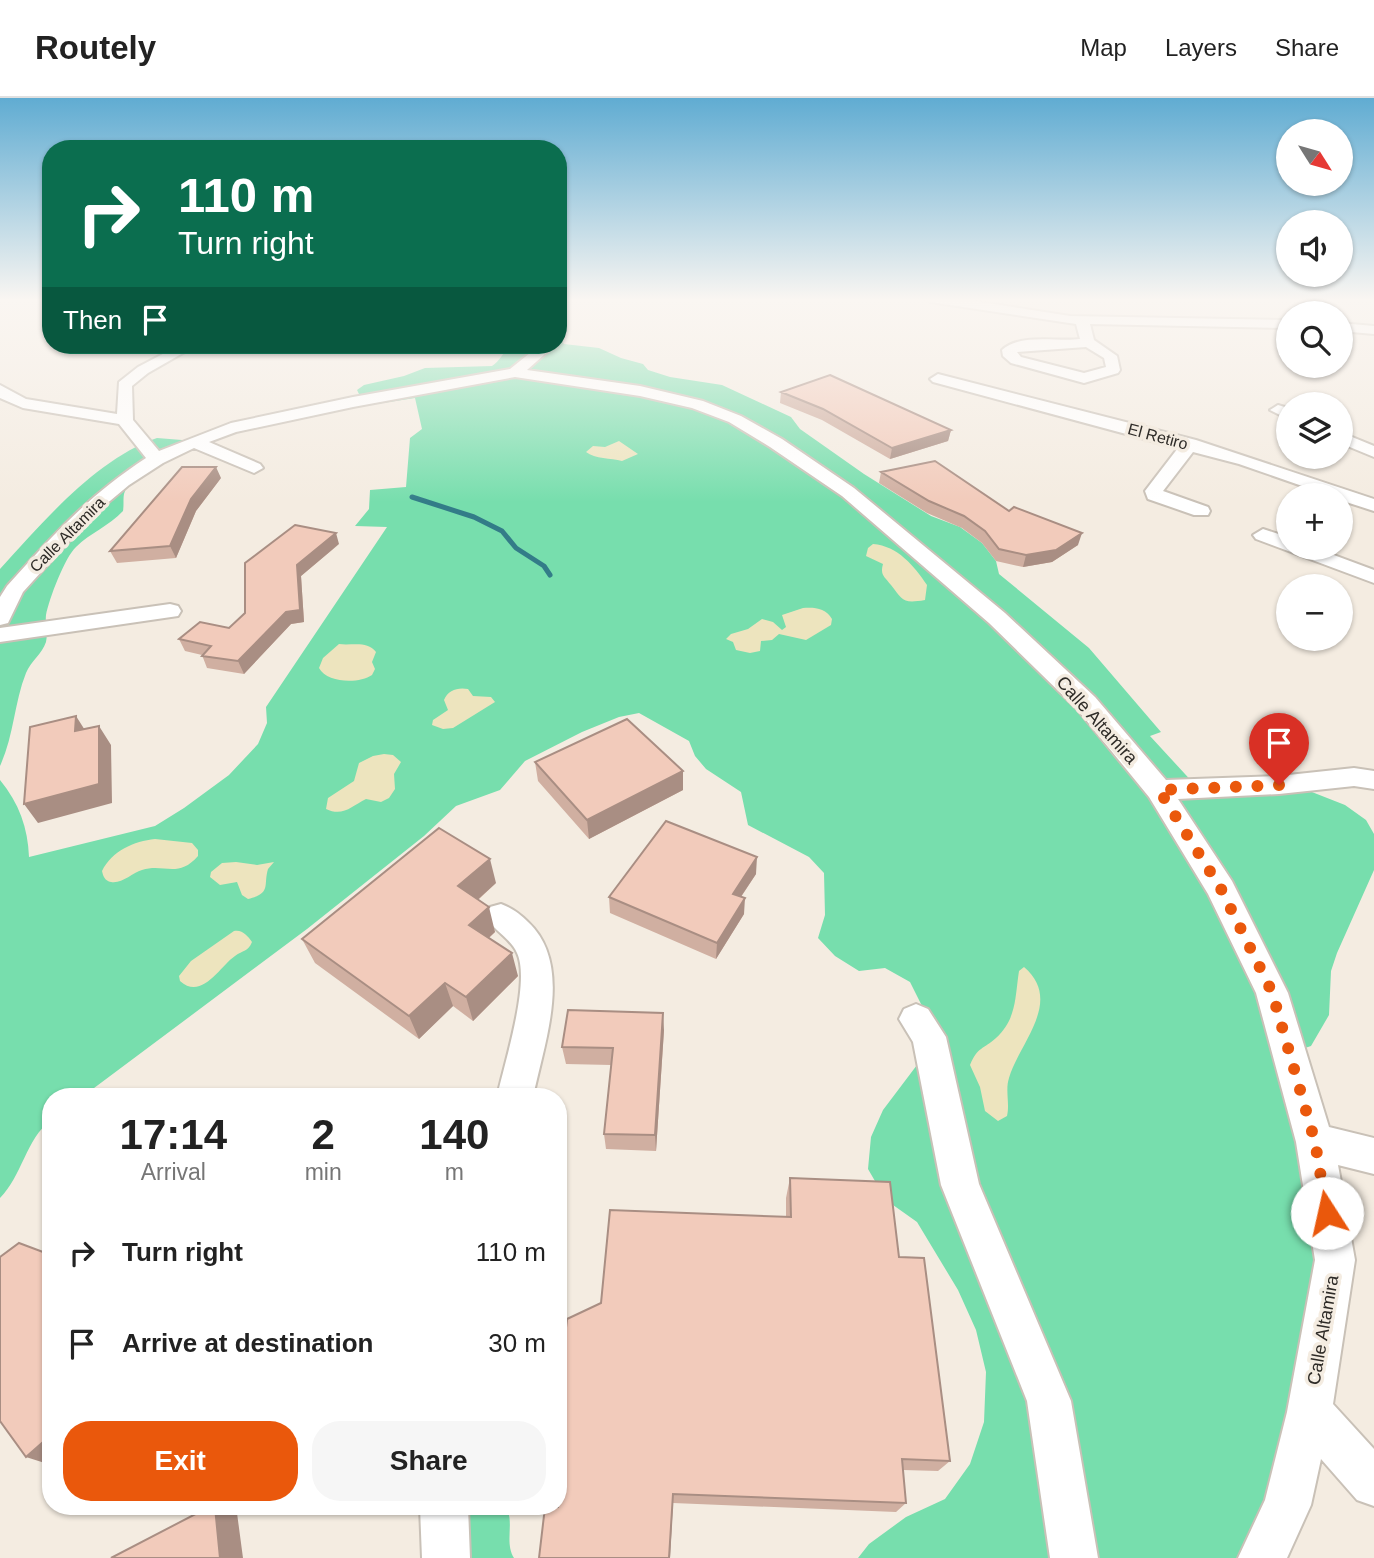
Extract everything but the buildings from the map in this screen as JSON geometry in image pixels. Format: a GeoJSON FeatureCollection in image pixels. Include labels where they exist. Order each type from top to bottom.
{"type":"FeatureCollection","features":[{"type":"Feature","properties":{"kind":"street"},"geometry":{"type":"LineString","coordinates":[[65,412],[124,385],[150,366]]}},
{"type":"Feature","properties":{"kind":"street","name":"Calle Altamira"},"geometry":{"type":"LineString","coordinates":[[515,373],[523,366]]}},
{"type":"Feature","properties":{"kind":"street"},"geometry":{"type":"LineString","coordinates":[[1039,366],[1084,378],[1113,369],[1113,366]]}},
{"type":"Feature","properties":{"kind":"street","name":"Calle Altamira"},"geometry":{"type":"LineString","coordinates":[[0,618],[14,590],[76,522],[123,481],[158,459],[231,428],[515,373],[640,391],[697,404],[735,419],[848,492],[997,618],[1086,703],[1159,790],[1221,889],[1272,992],[1315,1142],[1335,1260],[1308,1412],[1287,1505],[1262,1558]]}},
{"type":"Feature","properties":{"kind":"street","name":"El Retiro"},"geometry":{"type":"LineString","coordinates":[[938,379],[1190,444],[1245,460],[1374,505]]}},
{"type":"Feature","properties":{"kind":"street"},"geometry":{"type":"LineString","coordinates":[[124,385],[125,420],[140,442],[158,459]]}},
{"type":"Feature","properties":{"kind":"street"},"geometry":{"type":"LineString","coordinates":[[0,390],[10,398],[23,402],[65,412],[125,420]]}},
{"type":"Feature","properties":{"kind":"street"},"geometry":{"type":"LineString","coordinates":[[194,442],[254,468]]}},
{"type":"Feature","properties":{"kind":"street"},"geometry":{"type":"LineString","coordinates":[[1353,443],[1374,452]]}},
{"type":"Feature","properties":{"kind":"street"},"geometry":{"type":"LineString","coordinates":[[1190,444],[1154,491],[1155,495],[1163,499],[1201,512]]}},
{"type":"Feature","properties":{"kind":"street"},"geometry":{"type":"LineString","coordinates":[[1263,535],[1276,540]]}},
{"type":"Feature","properties":{"kind":"street"},"geometry":{"type":"LineString","coordinates":[[1329,560],[1374,577]]}},
{"type":"Feature","properties":{"kind":"street"},"geometry":{"type":"LineString","coordinates":[[0,635],[170,611]]}},
{"type":"Feature","properties":{"kind":"street"},"geometry":{"type":"LineString","coordinates":[[1159,790],[1279,785],[1354,778],[1374,780]]}},
{"type":"Feature","properties":{"kind":"street"},"geometry":{"type":"LineString","coordinates":[[501,916],[530,942],[537,970],[538,987],[516,1088]]}},
{"type":"Feature","properties":{"kind":"street"},"geometry":{"type":"LineString","coordinates":[[916,1019],[929,1037],[960,1185],[1049,1401],[1074,1558]]}},
{"type":"Feature","properties":{"kind":"street"},"geometry":{"type":"LineString","coordinates":[[1315,1142],[1374,1156]]}},
{"type":"Feature","properties":{"kind":"street"},"geometry":{"type":"LineString","coordinates":[[1308,1412],[1374,1483]]}},
{"type":"Feature","properties":{"kind":"street"},"geometry":{"type":"LineString","coordinates":[[444,1515],[446,1558]]}},
{"type":"Feature","properties":{"kind":"green space"},"geometry":{"type":"Polygon","coordinates":[[[645,366],[648,370],[670,377],[722,385],[791,417],[800,429],[864,474],[931,516],[960,527],[982,543],[996,561],[999,574],[1089,648],[1161,732],[1150,736],[1208,799],[1225,790],[1294,785],[1345,805],[1366,820],[1374,834],[1374,870],[1331,971],[1329,1015],[1311,1046],[1299,1050],[1335,1260],[1262,1558],[858,1558],[869,1544],[906,1517],[945,1499],[970,1464],[984,1422],[986,1372],[976,1330],[958,1290],[917,1222],[886,1200],[868,1169],[871,1137],[883,1110],[917,1065],[923,1038],[924,1010],[910,982],[885,968],[859,971],[835,956],[818,938],[825,915],[824,873],[809,857],[748,825],[741,792],[706,769],[695,756],[689,741],[639,713],[619,717],[582,732],[525,761],[500,790],[456,806],[424,836],[307,929],[94,1088],[42,1088],[42,1129],[0,1198],[0,780],[21,816],[29,857],[155,826],[229,775],[258,744],[267,723],[266,707],[387,527],[355,526],[369,509],[370,490],[406,487],[410,438],[422,429],[415,398],[376,404],[360,396],[357,390],[364,385],[425,368],[645,366]]]}},
{"type":"Feature","properties":{"kind":"green space"},"geometry":{"type":"Polygon","coordinates":[[[157,438],[182,440],[189,448],[134,481],[124,494],[123,511],[81,542],[67,560],[48,608],[46,642],[26,673],[0,766],[0,569],[52,512],[92,476],[135,448],[157,438]]]}},
{"type":"Feature","properties":{"kind":"green space"},"geometry":{"type":"Polygon","coordinates":[[[444,1515],[509,1515],[510,1546],[514,1558],[446,1558],[444,1515]]]}},
{"type":"Feature","properties":{"kind":"sand"},"geometry":{"type":"Polygon","coordinates":[[[619,441],[638,454],[622,461],[586,452],[593,446],[605,447],[619,441]]]}},
{"type":"Feature","properties":{"kind":"sand"},"geometry":{"type":"Polygon","coordinates":[[[873,544],[898,553],[911,564],[927,585],[925,600],[907,601],[901,597],[883,575],[883,564],[866,556],[868,548],[873,544]]]}},
{"type":"Feature","properties":{"kind":"sand"},"geometry":{"type":"Polygon","coordinates":[[[803,608],[823,610],[832,619],[831,625],[806,640],[779,634],[772,640],[761,641],[760,651],[750,653],[736,650],[733,642],[726,639],[762,619],[773,622],[782,630],[786,627],[782,615],[803,608]]]}},
{"type":"Feature","properties":{"kind":"sand"},"geometry":{"type":"Polygon","coordinates":[[[339,644],[372,648],[376,652],[372,662],[375,669],[372,675],[352,681],[336,679],[323,673],[319,668],[323,658],[339,644]]]}},
{"type":"Feature","properties":{"kind":"sand"},"geometry":{"type":"Polygon","coordinates":[[[457,689],[468,689],[473,696],[491,697],[495,702],[453,728],[443,729],[432,725],[433,720],[448,710],[444,700],[448,694],[457,689]]]}},
{"type":"Feature","properties":{"kind":"sand"},"geometry":{"type":"Polygon","coordinates":[[[384,754],[393,755],[401,762],[394,774],[395,789],[389,798],[381,802],[366,799],[337,812],[326,809],[328,798],[354,781],[359,763],[384,754]]]}},
{"type":"Feature","properties":{"kind":"sand"},"geometry":{"type":"Polygon","coordinates":[[[155,839],[192,843],[198,850],[198,856],[191,863],[177,869],[150,868],[115,882],[105,878],[102,871],[118,853],[139,842],[155,839]]]}},
{"type":"Feature","properties":{"kind":"sand"},"geometry":{"type":"Polygon","coordinates":[[[274,862],[268,869],[265,888],[261,894],[248,899],[242,895],[237,882],[220,885],[210,877],[211,872],[222,863],[257,865],[274,862]]]}},
{"type":"Feature","properties":{"kind":"sand"},"geometry":{"type":"Polygon","coordinates":[[[234,931],[247,935],[252,942],[247,949],[235,956],[203,985],[188,986],[180,981],[179,976],[191,961],[234,931]]]}},
{"type":"Feature","properties":{"kind":"sand"},"geometry":{"type":"Polygon","coordinates":[[[1024,967],[1035,980],[1040,994],[1039,1008],[1009,1078],[1007,1116],[998,1121],[985,1111],[980,1087],[970,1065],[978,1051],[996,1038],[1008,1023],[1014,1007],[1019,971],[1024,967]]]}},
{"type":"Feature","properties":{"kind":"waterway"},"geometry":{"type":"LineString","coordinates":[[412,497],[474,517],[502,531],[516,548],[544,566],[550,575]]}},
{"type":"Feature","properties":{"kind":"route"},"geometry":{"type":"LineString","coordinates":[[1279,785],[1159,790],[1221,889],[1272,992],[1315,1142],[1327,1213]]}}]}
